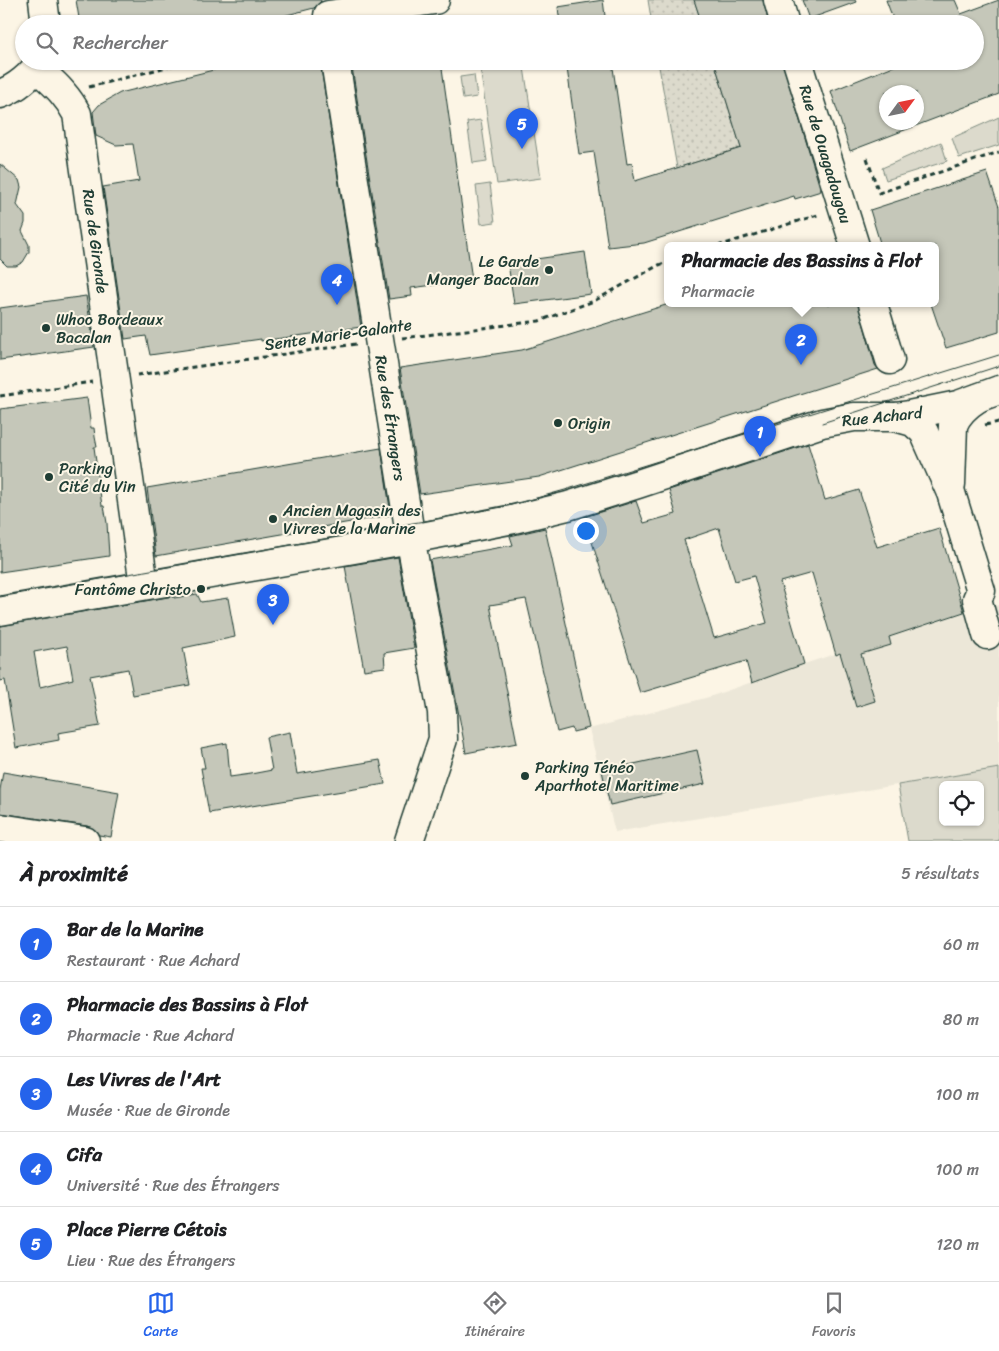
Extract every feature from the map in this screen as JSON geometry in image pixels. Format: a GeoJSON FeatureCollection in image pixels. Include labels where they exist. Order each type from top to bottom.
{"type":"FeatureCollection","features":[{"type":"Feature","properties":{"kind":"street"},"geometry":{"type":"LineString","coordinates":[[43,0],[45,15]]}},
{"type":"Feature","properties":{"kind":"street"},"geometry":{"type":"LineString","coordinates":[[328,13],[435,0]]}},
{"type":"Feature","properties":{"kind":"street"},"geometry":{"type":"LineString","coordinates":[[778,0],[782,15]]}},
{"type":"Feature","properties":{"kind":"street"},"geometry":{"type":"LineString","coordinates":[[0,94],[22,81],[33,70]]}},
{"type":"Feature","properties":{"kind":"street","name":"Rue de Gironde"},"geometry":{"type":"LineString","coordinates":[[43,70],[70,100],[77,114],[144,585]]}},
{"type":"Feature","properties":{"kind":"street","name":"Rue des Étrangers"},"geometry":{"type":"LineString","coordinates":[[336,70],[411,539],[442,712],[443,739],[409,841]]}},
{"type":"Feature","properties":{"kind":"street","name":"Rue de Ouagadougou"},"geometry":{"type":"LineString","coordinates":[[800,70],[854,242]]}},
{"type":"Feature","properties":{"kind":"street"},"geometry":{"type":"LineString","coordinates":[[874,307],[890,360]]}},
{"type":"Feature","properties":{"kind":"street"},"geometry":{"type":"LineString","coordinates":[[951,494],[953,425],[965,407],[989,394]]}},
{"type":"Feature","properties":{"kind":"street","name":"Rue Achard"},"geometry":{"type":"LineString","coordinates":[[0,611],[411,539],[514,519],[568,506],[822,423],[854,417],[895,417],[942,409],[989,394]]}},
{"type":"Feature","properties":{"kind":"street"},"geometry":{"type":"LineString","coordinates":[[895,417],[914,422],[924,432],[951,494],[990,588],[977,599],[987,635]]}},
{"type":"Feature","properties":{"kind":"street"},"geometry":{"type":"LineString","coordinates":[[0,828],[85,841]]}},
{"type":"Feature","properties":{"kind":"path"},"geometry":{"type":"LineString","coordinates":[[70,100],[79,89],[154,70]]}},
{"type":"Feature","properties":{"kind":"path"},"geometry":{"type":"LineString","coordinates":[[867,158],[879,193],[999,152]]}},
{"type":"Feature","properties":{"kind":"path"},"geometry":{"type":"LineString","coordinates":[[731,242],[843,207]]}},
{"type":"Feature","properties":{"kind":"path","name":"Sente Marie-Galante"},"geometry":{"type":"LineString","coordinates":[[0,396],[379,340],[539,321],[594,301],[664,263]]}},
{"type":"Feature","properties":{"kind":"shaded area"},"geometry":{"type":"Polygon","coordinates":[[[648,0],[694,0],[699,15],[650,15],[648,0]]]}},
{"type":"Feature","properties":{"kind":"shaded area"},"geometry":{"type":"Polygon","coordinates":[[[480,70],[524,70],[541,178],[497,184],[480,70]]]}},
{"type":"Feature","properties":{"kind":"shaded area"},"geometry":{"type":"Polygon","coordinates":[[[660,70],[717,70],[741,148],[677,168],[660,70]]]}},
{"type":"Feature","properties":{"kind":"shaded area"},"geometry":{"type":"Polygon","coordinates":[[[474,75],[477,97],[463,99],[460,77],[474,75]]]}},
{"type":"Feature","properties":{"kind":"shaded area"},"geometry":{"type":"Polygon","coordinates":[[[999,117],[999,145],[959,158],[952,138],[999,117]]]}},
{"type":"Feature","properties":{"kind":"shaded area"},"geometry":{"type":"Polygon","coordinates":[[[481,120],[487,161],[473,163],[467,122],[481,120]]]}},
{"type":"Feature","properties":{"kind":"shaded area"},"geometry":{"type":"Polygon","coordinates":[[[941,142],[947,161],[886,180],[882,168],[941,142]]]}},
{"type":"Feature","properties":{"kind":"shaded area"},"geometry":{"type":"Polygon","coordinates":[[[490,184],[495,222],[481,224],[476,186],[490,184]]]}},
{"type":"Feature","properties":{"kind":"shaded area"},"geometry":{"type":"Polygon","coordinates":[[[999,605],[999,768],[615,832],[589,729],[709,697],[965,612],[999,605]]]}},
{"type":"Feature","properties":{"kind":"shaded area"},"geometry":{"type":"Polygon","coordinates":[[[999,768],[999,841],[908,841],[898,785],[999,768]]]}},
{"type":"Feature","properties":{"kind":"building"},"geometry":{"type":"Polygon","coordinates":[[[76,0],[321,0],[314,8],[287,15],[78,15],[76,0]]]}},
{"type":"Feature","properties":{"kind":"building"},"geometry":{"type":"Polygon","coordinates":[[[603,0],[605,15],[559,15],[558,7],[603,0]]]}},
{"type":"Feature","properties":{"kind":"building"},"geometry":{"type":"Polygon","coordinates":[[[694,0],[763,0],[767,15],[699,15],[694,0]]]}},
{"type":"Feature","properties":{"kind":"building"},"geometry":{"type":"Polygon","coordinates":[[[802,0],[855,0],[856,2],[820,15],[808,15],[802,0]]]}},
{"type":"Feature","properties":{"kind":"building"},"geometry":{"type":"Polygon","coordinates":[[[886,0],[955,0],[961,14],[999,0],[999,94],[924,123],[924,85],[879,85],[879,130],[905,130],[850,151],[831,91],[884,70],[984,70],[984,15],[892,15],[886,0]]]}},
{"type":"Feature","properties":{"kind":"building"},"geometry":{"type":"Polygon","coordinates":[[[213,70],[321,70],[361,327],[150,355],[146,336],[125,339],[103,187],[139,181],[133,144],[116,145],[96,136],[93,112],[99,105],[120,93],[213,70]]]}},
{"type":"Feature","properties":{"kind":"building"},"geometry":{"type":"Polygon","coordinates":[[[352,70],[442,70],[472,280],[411,288],[412,296],[389,299],[352,70]]]}},
{"type":"Feature","properties":{"kind":"building"},"geometry":{"type":"Polygon","coordinates":[[[567,70],[613,70],[627,164],[632,163],[635,181],[741,148],[717,70],[785,70],[821,191],[795,199],[794,196],[644,243],[608,247],[594,152],[579,154],[567,70]]]}},
{"type":"Feature","properties":{"kind":"building"},"geometry":{"type":"Polygon","coordinates":[[[0,164],[19,180],[21,187],[17,205],[25,216],[22,231],[29,245],[29,252],[23,262],[16,266],[7,266],[0,259],[0,164]]]}},
{"type":"Feature","properties":{"kind":"building"},"geometry":{"type":"Polygon","coordinates":[[[987,172],[999,207],[999,332],[946,348],[932,307],[939,307],[939,242],[880,242],[870,210],[987,172]]]}},
{"type":"Feature","properties":{"kind":"building"},"geometry":{"type":"Polygon","coordinates":[[[585,252],[591,294],[514,304],[508,263],[585,252]]]}},
{"type":"Feature","properties":{"kind":"building","name":"Whoo Bordeaux Bacalan"},"geometry":{"type":"Polygon","coordinates":[[[86,296],[94,347],[0,360],[0,308],[86,296]]]}},
{"type":"Feature","properties":{"kind":"building","name":"Origin"},"geometry":{"type":"Polygon","coordinates":[[[664,306],[859,307],[875,365],[878,369],[539,477],[420,494],[400,368],[522,350],[664,306]]]}},
{"type":"Feature","properties":{"kind":"building","name":"Parking Cité du Vin"},"geometry":{"type":"Polygon","coordinates":[[[87,398],[91,428],[94,428],[97,447],[94,447],[102,506],[104,506],[107,523],[109,556],[0,572],[0,409],[87,398]]]}},
{"type":"Feature","properties":{"kind":"building"},"geometry":{"type":"Polygon","coordinates":[[[808,444],[825,500],[859,490],[877,547],[939,528],[964,612],[889,637],[891,645],[861,654],[875,701],[856,707],[840,653],[836,655],[812,573],[780,582],[804,664],[752,683],[746,661],[640,693],[584,517],[636,501],[644,523],[676,514],[669,490],[808,444]],[[719,528],[684,540],[714,638],[767,623],[754,576],[735,581],[719,528]]]}},
{"type":"Feature","properties":{"kind":"building"},"geometry":{"type":"Polygon","coordinates":[[[381,448],[391,515],[156,556],[147,488],[381,448]]]}},
{"type":"Feature","properties":{"kind":"building"},"geometry":{"type":"Polygon","coordinates":[[[545,528],[589,728],[573,732],[572,728],[557,732],[526,599],[490,605],[517,743],[466,753],[430,560],[513,545],[510,536],[545,528]]]}},
{"type":"Feature","properties":{"kind":"building"},"geometry":{"type":"Polygon","coordinates":[[[398,557],[414,648],[384,653],[385,667],[364,670],[345,566],[398,557]]]}},
{"type":"Feature","properties":{"kind":"building"},"geometry":{"type":"Polygon","coordinates":[[[197,594],[201,602],[228,598],[235,637],[183,648],[190,685],[133,695],[128,669],[90,676],[100,726],[58,733],[59,740],[16,748],[5,680],[0,681],[0,626],[174,596],[174,598],[197,594]],[[67,646],[34,652],[40,687],[73,679],[67,646]]]}},
{"type":"Feature","properties":{"kind":"building"},"geometry":{"type":"Polygon","coordinates":[[[290,732],[297,774],[380,760],[385,784],[209,813],[201,768],[205,768],[201,748],[227,743],[230,777],[251,774],[272,770],[266,737],[290,732]]]}},
{"type":"Feature","properties":{"kind":"building"},"geometry":{"type":"Polygon","coordinates":[[[697,750],[705,784],[610,805],[602,771],[697,750]]]}},
{"type":"Feature","properties":{"kind":"building"},"geometry":{"type":"Polygon","coordinates":[[[3,772],[119,792],[111,837],[99,835],[94,829],[87,826],[0,813],[0,790],[3,772]]]}},
{"type":"Feature","properties":{"kind":"tram line"},"geometry":{"type":"LineString","coordinates":[[0,597],[508,506],[999,355]]}},
{"type":"Feature","properties":{"kind":"tram line"},"geometry":{"type":"LineString","coordinates":[[822,423],[999,366]]}},
{"type":"Feature","properties":{"kind":"place","name":"Place Pierre Cétois"},"geometry":{"type":"Point","coordinates":[522,149]}},
{"type":"Feature","properties":{"kind":"place","name":"Le Garde Manger Bacalan"},"geometry":{"type":"Point","coordinates":[549,270]}},
{"type":"Feature","properties":{"kind":"place","name":"Cifa"},"geometry":{"type":"Point","coordinates":[337,305]}},
{"type":"Feature","properties":{"kind":"place","name":"Whoo Bordeaux Bacalan"},"geometry":{"type":"Point","coordinates":[46,328]}},
{"type":"Feature","properties":{"kind":"place","name":"Pharmacie des Bassins à Flot"},"geometry":{"type":"Point","coordinates":[801,365]}},
{"type":"Feature","properties":{"kind":"place","name":"Origin"},"geometry":{"type":"Point","coordinates":[558,423]}},
{"type":"Feature","properties":{"kind":"place","name":"Bar de la Marine"},"geometry":{"type":"Point","coordinates":[760,457]}},
{"type":"Feature","properties":{"kind":"place","name":"Parking Cité du Vin"},"geometry":{"type":"Point","coordinates":[49,477]}},
{"type":"Feature","properties":{"kind":"place","name":"Ancien Magasin des Vivres de la Marine"},"geometry":{"type":"Point","coordinates":[273,519]}},
{"type":"Feature","properties":{"kind":"place","name":"Fantôme Christo"},"geometry":{"type":"Point","coordinates":[201,589]}},
{"type":"Feature","properties":{"kind":"place","name":"Les Vivres de l'Art"},"geometry":{"type":"Point","coordinates":[273,625]}},
{"type":"Feature","properties":{"kind":"place","name":"Parking Ténéo Aparthotel Maritime"},"geometry":{"type":"Point","coordinates":[525,776]}}]}
